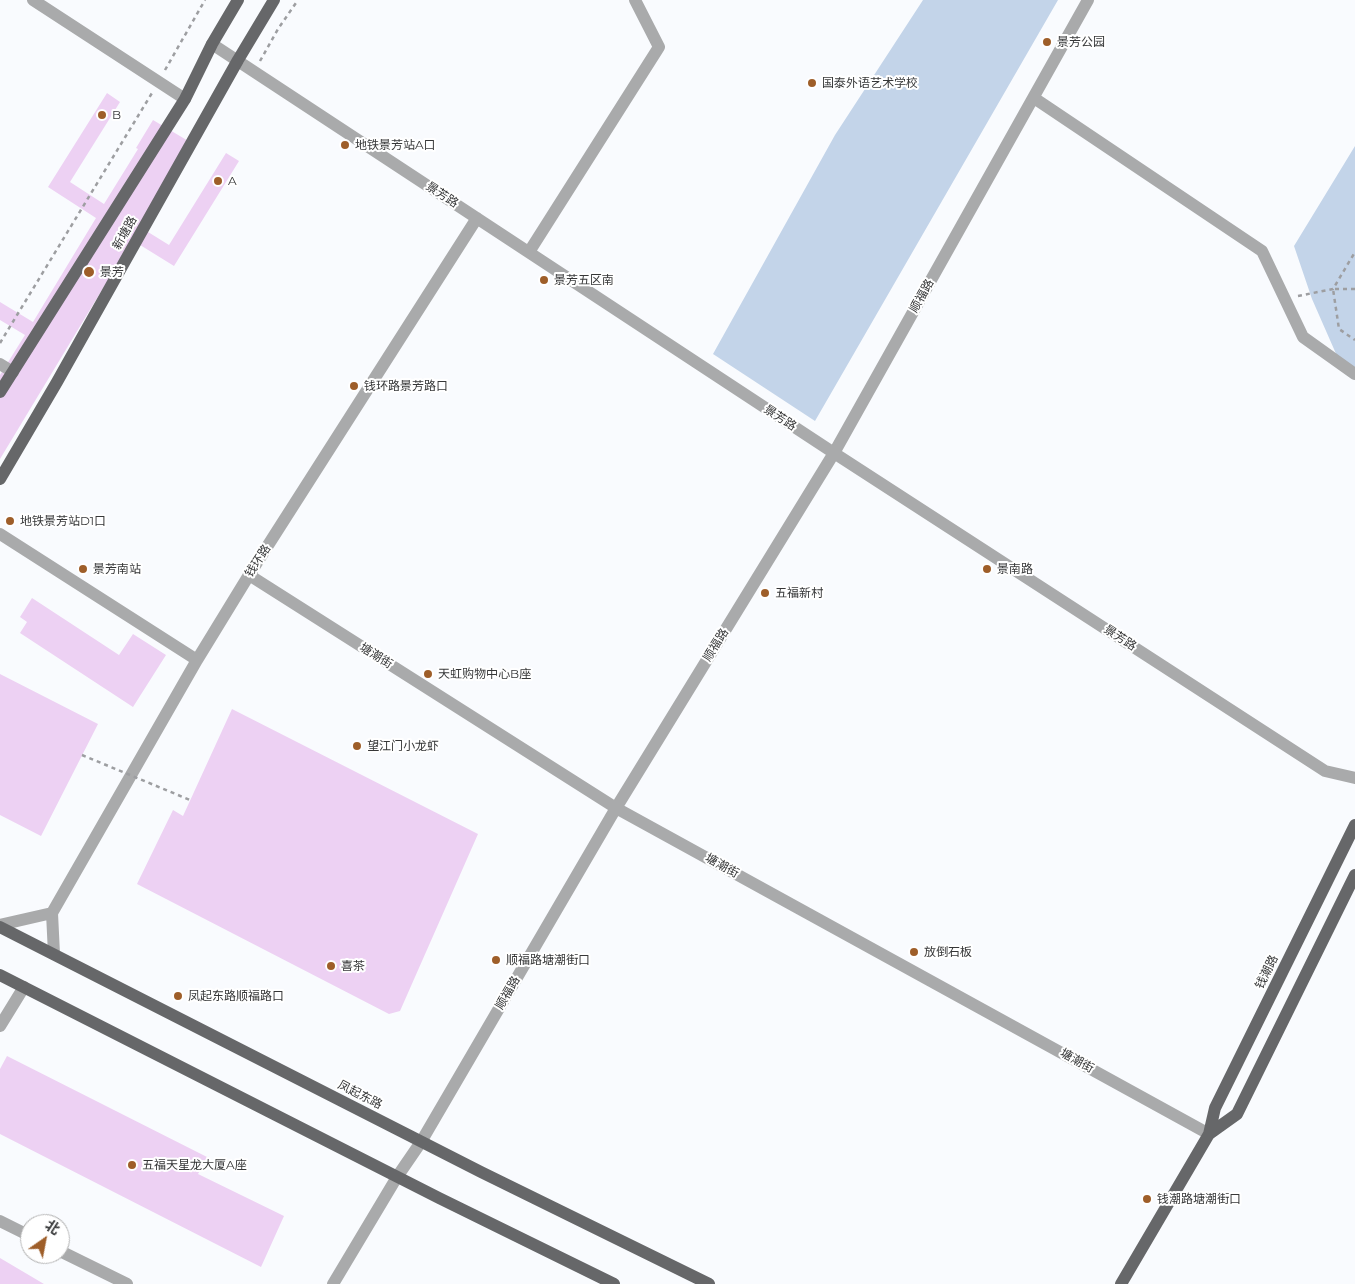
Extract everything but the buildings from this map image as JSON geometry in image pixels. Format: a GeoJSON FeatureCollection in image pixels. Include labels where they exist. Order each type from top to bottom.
{"type":"FeatureCollection","features":[{"type":"Feature","properties":{"kind":"main road","name":"新塘路"},"geometry":{"type":"LineString","coordinates":[[0,392],[185,98],[212,44],[238,0]]}},
{"type":"Feature","properties":{"kind":"main road","name":"新塘路"},"geometry":{"type":"LineString","coordinates":[[0,479],[58,382],[238,60],[274,0]]}},
{"type":"Feature","properties":{"kind":"main road","name":"钱潮路"},"geometry":{"type":"LineString","coordinates":[[1121,1284],[1208,1134],[1215,1108],[1355,824]]}},
{"type":"Feature","properties":{"kind":"main road","name":"钱潮路"},"geometry":{"type":"LineString","coordinates":[[1208,1134],[1237,1114],[1355,874]]}},
{"type":"Feature","properties":{"kind":"main road","name":"凤起东路"},"geometry":{"type":"LineString","coordinates":[[0,926],[421,1142],[709,1284]]}},
{"type":"Feature","properties":{"kind":"main road"},"geometry":{"type":"LineString","coordinates":[[0,975],[397,1177],[614,1284]]}},
{"type":"Feature","properties":{"kind":"street"},"geometry":{"type":"LineString","coordinates":[[33,0],[185,98]]}},
{"type":"Feature","properties":{"kind":"street"},"geometry":{"type":"LineString","coordinates":[[529,252],[660,47],[635,0]]}},
{"type":"Feature","properties":{"kind":"street","name":"顺福路"},"geometry":{"type":"LineString","coordinates":[[333,1284],[397,1177],[421,1142],[616,808],[834,453],[1088,0]]}},
{"type":"Feature","properties":{"kind":"street","name":"景芳路"},"geometry":{"type":"LineString","coordinates":[[212,44],[834,453],[1325,770],[1355,778]]}},
{"type":"Feature","properties":{"kind":"street"},"geometry":{"type":"LineString","coordinates":[[1034,98],[1262,251],[1303,337],[1355,374]]}},
{"type":"Feature","properties":{"kind":"street","name":"钱环路"},"geometry":{"type":"LineString","coordinates":[[52,913],[197,660],[249,575],[477,218]]}},
{"type":"Feature","properties":{"kind":"street"},"geometry":{"type":"LineString","coordinates":[[0,364],[13,372]]}},
{"type":"Feature","properties":{"kind":"street"},"geometry":{"type":"LineString","coordinates":[[0,534],[197,660]]}},
{"type":"Feature","properties":{"kind":"street","name":"塘潮街"},"geometry":{"type":"LineString","coordinates":[[249,575],[616,808],[1208,1134]]}},
{"type":"Feature","properties":{"kind":"street"},"geometry":{"type":"LineString","coordinates":[[0,926],[52,913],[54,954]]}},
{"type":"Feature","properties":{"kind":"street"},"geometry":{"type":"LineString","coordinates":[[0,1026],[24,987]]}},
{"type":"Feature","properties":{"kind":"street"},"geometry":{"type":"LineString","coordinates":[[0,1221],[20,1231]]}},
{"type":"Feature","properties":{"kind":"street"},"geometry":{"type":"LineString","coordinates":[[70,1256],[127,1284]]}},
{"type":"Feature","properties":{"kind":"path"},"geometry":{"type":"LineString","coordinates":[[0,343],[158,81],[204,0]]}},
{"type":"Feature","properties":{"kind":"path"},"geometry":{"type":"LineString","coordinates":[[255,72],[278,29],[298,0]]}},
{"type":"Feature","properties":{"kind":"path"},"geometry":{"type":"LineString","coordinates":[[1355,252],[1333,289],[1340,329],[1355,340]]}},
{"type":"Feature","properties":{"kind":"path"},"geometry":{"type":"LineString","coordinates":[[1285,299],[1333,289],[1355,289]]}},
{"type":"Feature","properties":{"kind":"path"},"geometry":{"type":"LineString","coordinates":[[82,755],[190,800]]}},
{"type":"Feature","properties":{"kind":"shaded area"},"geometry":{"type":"Polygon","coordinates":[[[923,0],[1058,0],[815,421],[713,354],[835,135],[923,0]]]}},
{"type":"Feature","properties":{"kind":"shaded area"},"geometry":{"type":"Polygon","coordinates":[[[1355,146],[1355,368],[1337,356],[1312,299],[1294,246],[1355,146]]]}},
{"type":"Feature","properties":{"kind":"place","name":"景芳公园"},"geometry":{"type":"Point","coordinates":[1047,42]}},
{"type":"Feature","properties":{"kind":"place","name":"国泰外语艺术学校"},"geometry":{"type":"Point","coordinates":[812,83]}},
{"type":"Feature","properties":{"kind":"place","name":"B"},"geometry":{"type":"Point","coordinates":[102,115]}},
{"type":"Feature","properties":{"kind":"place","name":"地铁景芳站A口"},"geometry":{"type":"Point","coordinates":[345,145]}},
{"type":"Feature","properties":{"kind":"place","name":"A"},"geometry":{"type":"Point","coordinates":[218,181]}},
{"type":"Feature","properties":{"kind":"place","name":"景芳"},"geometry":{"type":"Point","coordinates":[89,272]}},
{"type":"Feature","properties":{"kind":"place","name":"景芳五区南"},"geometry":{"type":"Point","coordinates":[544,280]}},
{"type":"Feature","properties":{"kind":"place","name":"钱环路景芳路口"},"geometry":{"type":"Point","coordinates":[354,386]}},
{"type":"Feature","properties":{"kind":"place","name":"地铁景芳站D1口"},"geometry":{"type":"Point","coordinates":[10,521]}},
{"type":"Feature","properties":{"kind":"place","name":"景芳南站"},"geometry":{"type":"Point","coordinates":[83,569]}},
{"type":"Feature","properties":{"kind":"place","name":"景南路"},"geometry":{"type":"Point","coordinates":[987,569]}},
{"type":"Feature","properties":{"kind":"place","name":"五福新村"},"geometry":{"type":"Point","coordinates":[765,593]}},
{"type":"Feature","properties":{"kind":"place","name":"天虹购物中心B座"},"geometry":{"type":"Point","coordinates":[428,674]}},
{"type":"Feature","properties":{"kind":"place","name":"望江门小龙虾"},"geometry":{"type":"Point","coordinates":[357,746]}},
{"type":"Feature","properties":{"kind":"place","name":"放倒石板"},"geometry":{"type":"Point","coordinates":[914,952]}},
{"type":"Feature","properties":{"kind":"place","name":"顺福路塘潮街口"},"geometry":{"type":"Point","coordinates":[496,960]}},
{"type":"Feature","properties":{"kind":"place","name":"喜茶"},"geometry":{"type":"Point","coordinates":[331,966]}},
{"type":"Feature","properties":{"kind":"place","name":"凤起东路顺福路口"},"geometry":{"type":"Point","coordinates":[178,996]}},
{"type":"Feature","properties":{"kind":"place","name":"五福天星龙大厦A座"},"geometry":{"type":"Point","coordinates":[132,1165]}},
{"type":"Feature","properties":{"kind":"place","name":"钱潮路塘潮街口"},"geometry":{"type":"Point","coordinates":[1147,1199]}}]}
